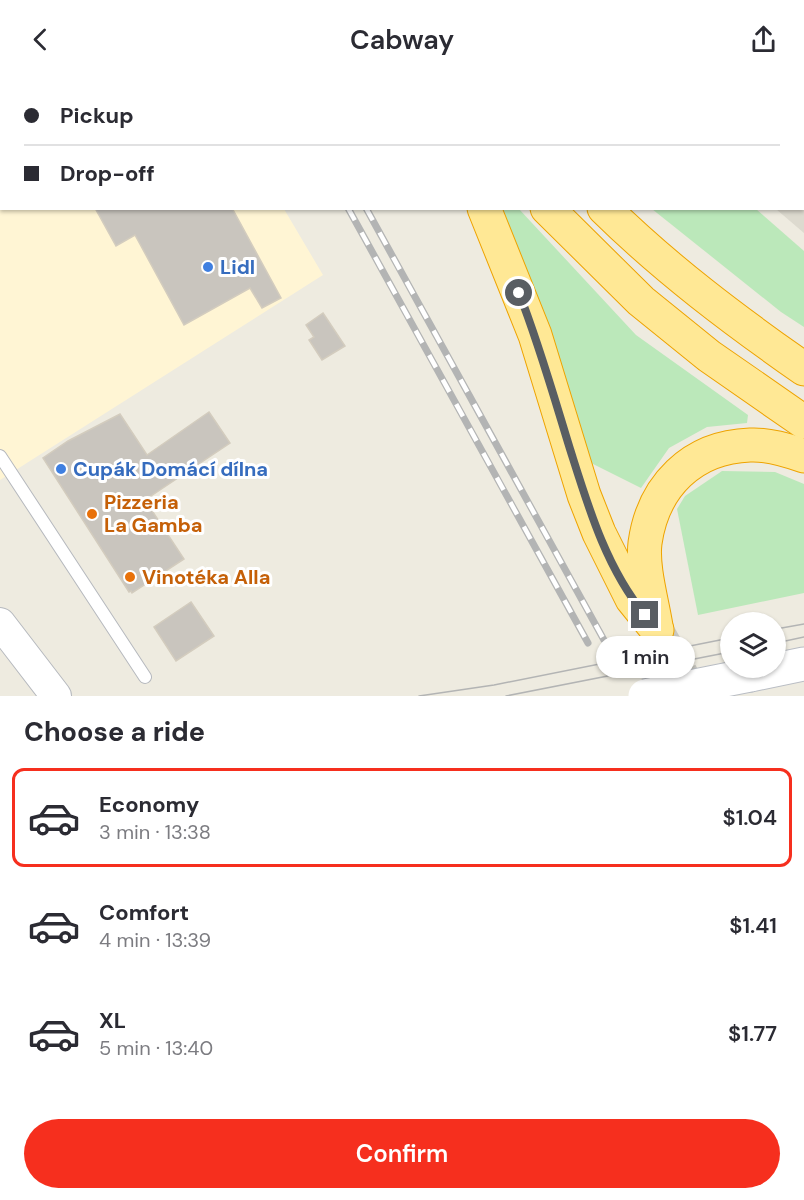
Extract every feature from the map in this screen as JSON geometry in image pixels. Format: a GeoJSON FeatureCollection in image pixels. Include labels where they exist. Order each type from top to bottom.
{"type":"FeatureCollection","features":[{"type":"Feature","properties":{"kind":"highway"},"geometry":{"type":"LineString","coordinates":[[485,210],[535,334],[584,495],[599,533],[632,599],[657,630],[645,545],[654,514],[670,482],[694,460],[720,448],[751,445],[779,448],[804,456]]}},
{"type":"Feature","properties":{"kind":"highway"},"geometry":{"type":"LineString","coordinates":[[549,210],[641,301],[709,356],[804,422]]}},
{"type":"Feature","properties":{"kind":"highway"},"geometry":{"type":"LineString","coordinates":[[606,210],[672,271],[745,328],[804,369]]}},
{"type":"Feature","properties":{"kind":"main road"},"geometry":{"type":"LineString","coordinates":[[645,696],[804,664]]}},
{"type":"Feature","properties":{"kind":"street"},"geometry":{"type":"LineString","coordinates":[[0,623],[56,696]]}},
{"type":"Feature","properties":{"kind":"lane"},"geometry":{"type":"LineString","coordinates":[[0,456],[146,678]]}},
{"type":"Feature","properties":{"kind":"shaded area"},"geometry":{"type":"Polygon","coordinates":[[[0,210],[285,210],[323,275],[0,480],[0,210]]]}},
{"type":"Feature","properties":{"kind":"shaded area"},"geometry":{"type":"Polygon","coordinates":[[[777,210],[804,210],[804,233],[777,210]]]}},
{"type":"Feature","properties":{"kind":"green space"},"geometry":{"type":"Polygon","coordinates":[[[503,210],[520,210],[636,335],[748,415],[747,423],[707,427],[669,448],[641,488],[587,461],[557,363],[503,210]]]}},
{"type":"Feature","properties":{"kind":"green space"},"geometry":{"type":"Polygon","coordinates":[[[653,210],[757,210],[804,251],[804,327],[781,312],[653,210]]]}},
{"type":"Feature","properties":{"kind":"green space"},"geometry":{"type":"Polygon","coordinates":[[[722,471],[775,472],[804,484],[804,593],[698,615],[677,509],[685,496],[722,471]]]}},
{"type":"Feature","properties":{"kind":"building","name":"Lidl"},"geometry":{"type":"Polygon","coordinates":[[[96,210],[233,210],[281,298],[262,308],[250,288],[184,325],[135,235],[116,246],[96,210]]]}},
{"type":"Feature","properties":{"kind":"building"},"geometry":{"type":"Polygon","coordinates":[[[323,313],[345,346],[322,360],[309,340],[314,337],[306,325],[323,313]]]}},
{"type":"Feature","properties":{"kind":"building"},"geometry":{"type":"Polygon","coordinates":[[[209,412],[230,443],[145,500],[184,559],[132,593],[129,592],[43,458],[68,441],[120,414],[147,455],[209,412]]]}},
{"type":"Feature","properties":{"kind":"building"},"geometry":{"type":"Polygon","coordinates":[[[191,602],[214,636],[176,661],[154,627],[191,602]]]}},
{"type":"Feature","properties":{"kind":"tunnel"},"geometry":{"type":"LineString","coordinates":[[657,630],[694,696]]}},
{"type":"Feature","properties":{"kind":"tram line"},"geometry":{"type":"LineString","coordinates":[[786,627],[804,624]]}},
{"type":"Feature","properties":{"kind":"tram line"},"geometry":{"type":"LineString","coordinates":[[786,641],[804,637]]}},
{"type":"Feature","properties":{"kind":"tram line"},"geometry":{"type":"LineString","coordinates":[[419,696],[494,685],[720,640]]}},
{"type":"Feature","properties":{"kind":"tram line"},"geometry":{"type":"LineString","coordinates":[[506,696],[720,654]]}},
{"type":"Feature","properties":{"kind":"railway"},"geometry":{"type":"LineString","coordinates":[[349,210],[588,643]]}},
{"type":"Feature","properties":{"kind":"railway"},"geometry":{"type":"LineString","coordinates":[[367,210],[604,640]]}},
{"type":"Feature","properties":{"kind":"place","name":"Lidl"},"geometry":{"type":"Point","coordinates":[208,267]}},
{"type":"Feature","properties":{"kind":"place","name":"Cupák Domácí dílna"},"geometry":{"type":"Point","coordinates":[61,469]}},
{"type":"Feature","properties":{"kind":"place","name":"Pizzeria La Gamba"},"geometry":{"type":"Point","coordinates":[92,514]}},
{"type":"Feature","properties":{"kind":"place","name":"Vinotéka Alla"},"geometry":{"type":"Point","coordinates":[130,577]}},
{"type":"Feature","properties":{"kind":"route"},"geometry":{"type":"LineString","coordinates":[[519,293],[535,334],[584,495],[617,571],[632,599],[645,615]]}}]}
